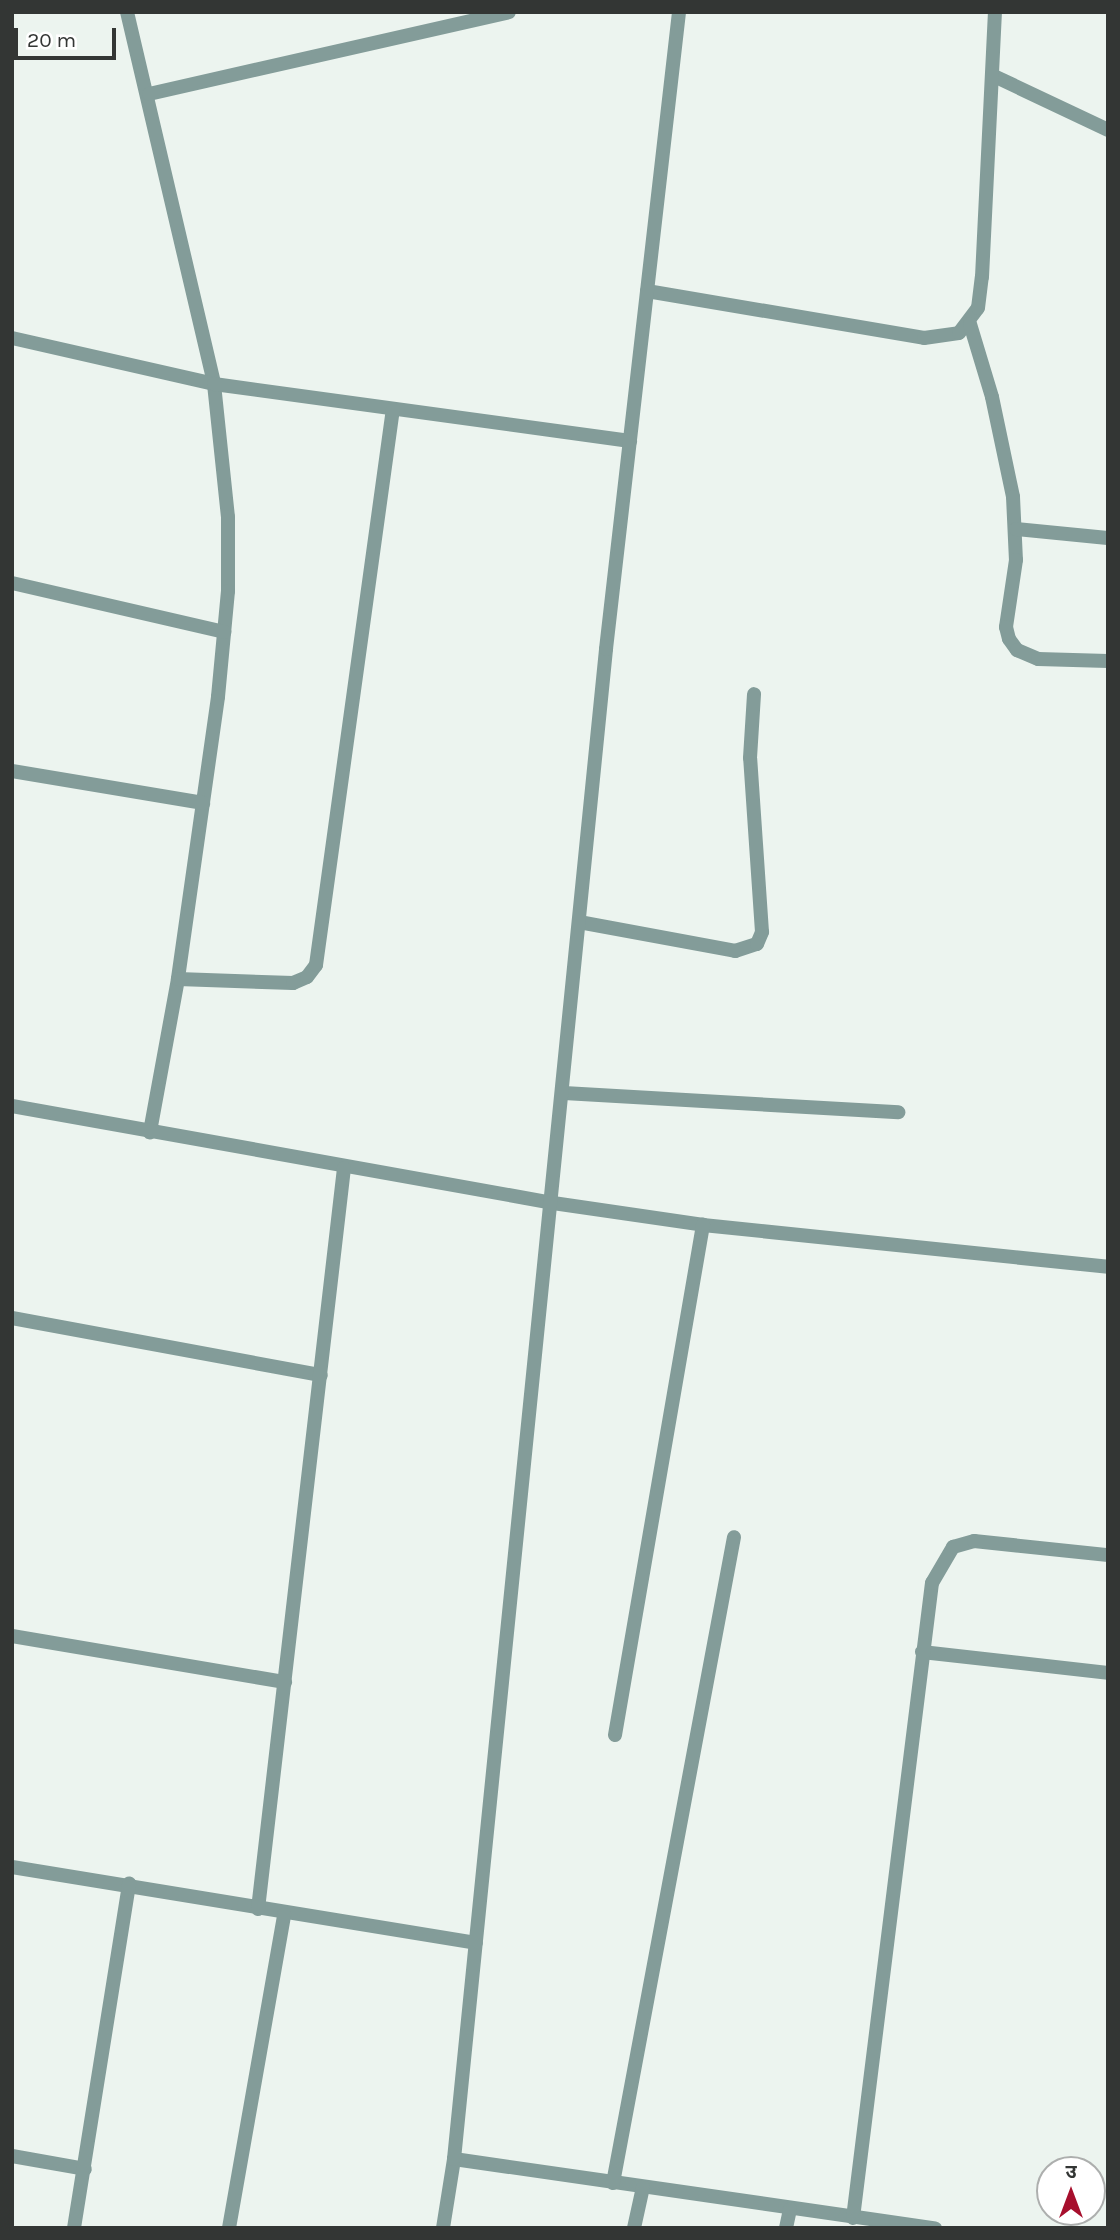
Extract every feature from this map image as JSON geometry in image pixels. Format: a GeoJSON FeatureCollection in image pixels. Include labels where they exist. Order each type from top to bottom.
{"type":"FeatureCollection","features":[{"type":"Feature","properties":{"kind":"street"},"geometry":{"type":"LineString","coordinates":[[127,12],[149,93],[214,384],[227,480],[224,632],[178,979],[150,1132]]}},
{"type":"Feature","properties":{"kind":"street"},"geometry":{"type":"LineString","coordinates":[[149,93],[509,12]]}},
{"type":"Feature","properties":{"kind":"street"},"geometry":{"type":"LineString","coordinates":[[443,2228],[454,2160],[564,1093],[579,922],[679,12]]}},
{"type":"Feature","properties":{"kind":"street"},"geometry":{"type":"LineString","coordinates":[[647,291],[924,338],[948,337],[970,324],[978,308],[982,277],[994,76],[995,12]]}},
{"type":"Feature","properties":{"kind":"street"},"geometry":{"type":"LineString","coordinates":[[994,76],[1108,130]]}},
{"type":"Feature","properties":{"kind":"street"},"geometry":{"type":"LineString","coordinates":[[970,324],[1001,438],[1016,528],[1006,626],[1009,639],[1017,650],[1038,659],[1108,661]]}},
{"type":"Feature","properties":{"kind":"street"},"geometry":{"type":"LineString","coordinates":[[12,338],[214,384],[630,441]]}},
{"type":"Feature","properties":{"kind":"street"},"geometry":{"type":"LineString","coordinates":[[178,979],[293,984],[307,977],[316,965],[393,409]]}},
{"type":"Feature","properties":{"kind":"street"},"geometry":{"type":"LineString","coordinates":[[1016,528],[1108,538]]}},
{"type":"Feature","properties":{"kind":"street"},"geometry":{"type":"LineString","coordinates":[[12,583],[224,632]]}},
{"type":"Feature","properties":{"kind":"street"},"geometry":{"type":"LineString","coordinates":[[579,922],[735,951],[757,944],[762,932],[750,758],[754,694]]}},
{"type":"Feature","properties":{"kind":"street"},"geometry":{"type":"LineString","coordinates":[[12,771],[203,803]]}},
{"type":"Feature","properties":{"kind":"street"},"geometry":{"type":"LineString","coordinates":[[564,1093],[898,1112]]}},
{"type":"Feature","properties":{"kind":"street"},"geometry":{"type":"LineString","coordinates":[[12,1106],[344,1168],[552,1203],[703,1225],[1108,1267]]}},
{"type":"Feature","properties":{"kind":"street"},"geometry":{"type":"LineString","coordinates":[[258,1909],[344,1168]]}},
{"type":"Feature","properties":{"kind":"street"},"geometry":{"type":"LineString","coordinates":[[615,1735],[703,1225]]}},
{"type":"Feature","properties":{"kind":"street"},"geometry":{"type":"LineString","coordinates":[[12,1318],[321,1376]]}},
{"type":"Feature","properties":{"kind":"street"},"geometry":{"type":"LineString","coordinates":[[613,2183],[734,1537]]}},
{"type":"Feature","properties":{"kind":"street"},"geometry":{"type":"LineString","coordinates":[[853,2218],[932,1583],[953,1547],[974,1541],[1108,1555]]}},
{"type":"Feature","properties":{"kind":"street"},"geometry":{"type":"LineString","coordinates":[[12,1636],[285,1682]]}},
{"type":"Feature","properties":{"kind":"street"},"geometry":{"type":"LineString","coordinates":[[922,1652],[1108,1673]]}},
{"type":"Feature","properties":{"kind":"street"},"geometry":{"type":"LineString","coordinates":[[12,1867],[129,1883],[284,1915],[476,1943]]}},
{"type":"Feature","properties":{"kind":"street"},"geometry":{"type":"LineString","coordinates":[[74,2228],[129,1883]]}},
{"type":"Feature","properties":{"kind":"street"},"geometry":{"type":"LineString","coordinates":[[229,2228],[284,1915]]}},
{"type":"Feature","properties":{"kind":"street"},"geometry":{"type":"LineString","coordinates":[[12,2156],[85,2169]]}},
{"type":"Feature","properties":{"kind":"street"},"geometry":{"type":"LineString","coordinates":[[454,2160],[934,2228]]}},
{"type":"Feature","properties":{"kind":"street"},"geometry":{"type":"LineString","coordinates":[[634,2228],[643,2187]]}},
{"type":"Feature","properties":{"kind":"street"},"geometry":{"type":"LineString","coordinates":[[786,2228],[790,2209]]}}]}
